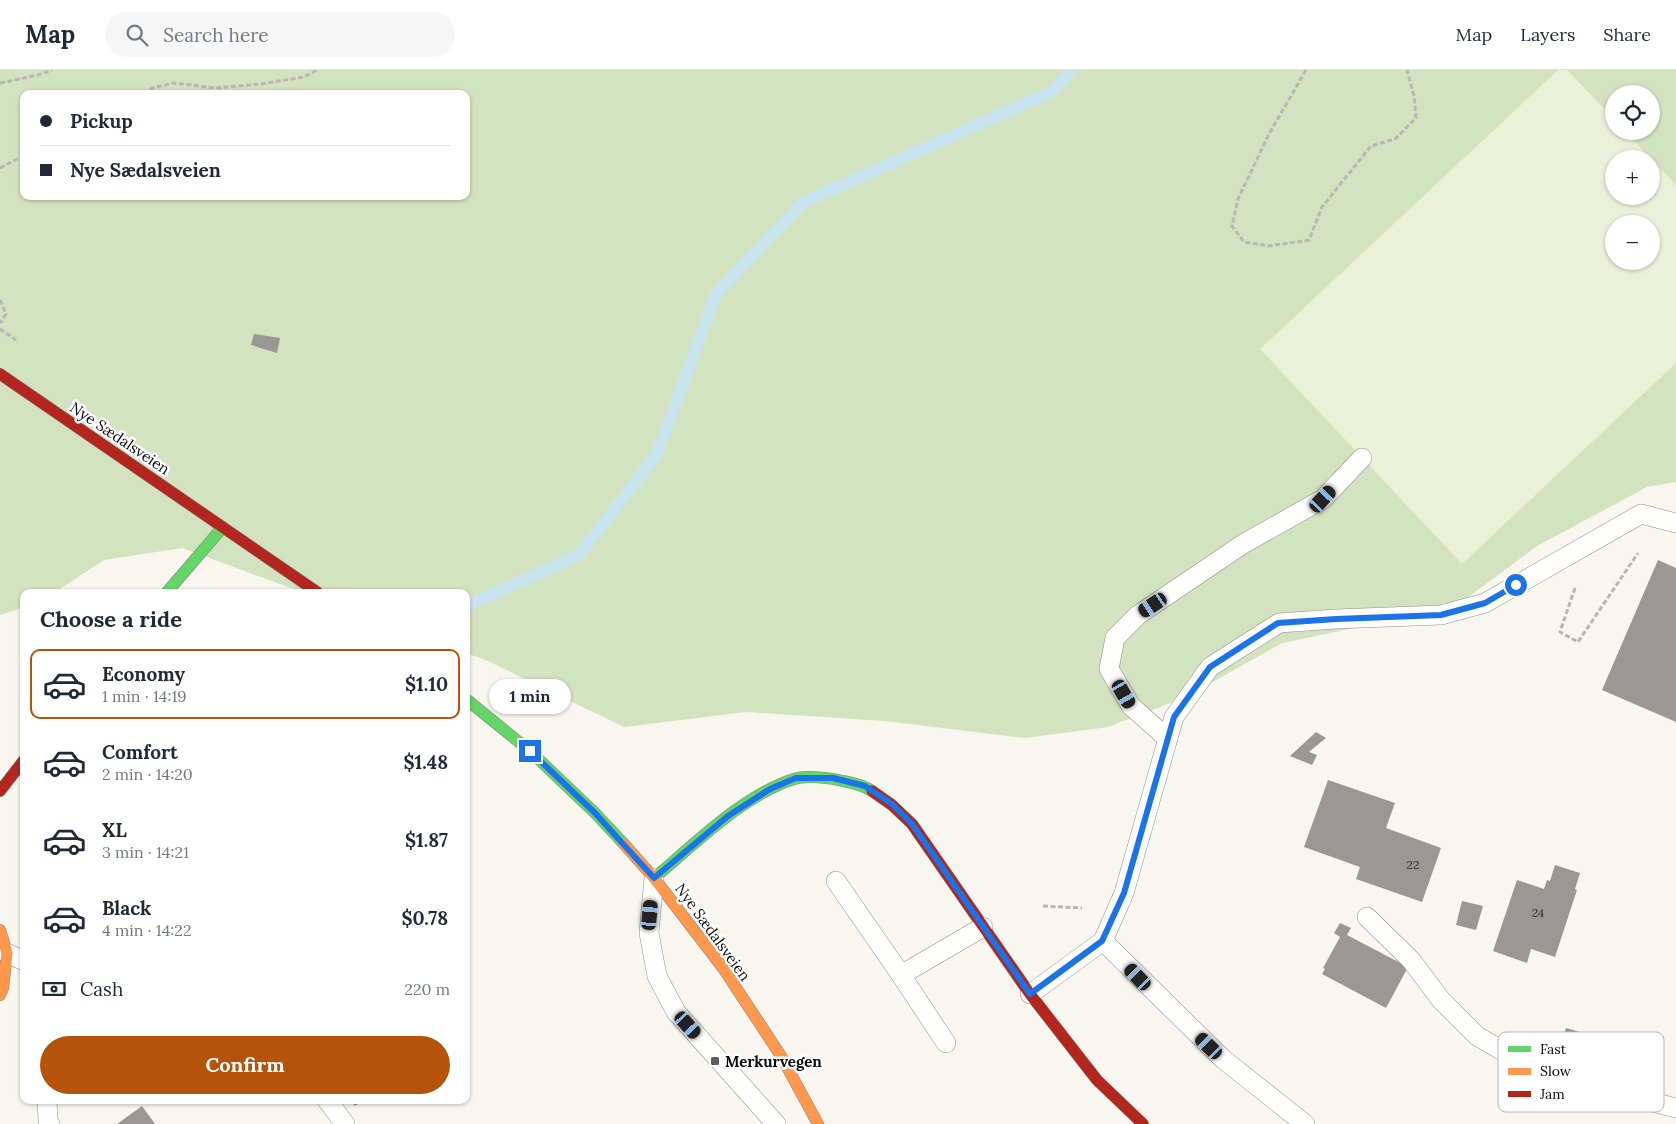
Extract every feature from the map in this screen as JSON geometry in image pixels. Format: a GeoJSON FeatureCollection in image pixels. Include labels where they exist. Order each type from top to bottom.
{"type":"FeatureCollection","features":[{"type":"Feature","properties":{"kind":"main road","name":"Nye Sædalsveien"},"geometry":{"type":"LineString","coordinates":[[0,374],[313,589]]}},
{"type":"Feature","properties":{"kind":"main road"},"geometry":{"type":"LineString","coordinates":[[170,589],[223,527]]}},
{"type":"Feature","properties":{"kind":"main road","name":"Nye Sædalsveien"},"geometry":{"type":"LineString","coordinates":[[470,702],[530,751],[595,813],[654,878],[734,984],[781,1056],[818,1124]]}},
{"type":"Feature","properties":{"kind":"main road"},"geometry":{"type":"LineString","coordinates":[[0,791],[20,765]]}},
{"type":"Feature","properties":{"kind":"main road"},"geometry":{"type":"LineString","coordinates":[[654,878],[728,816],[770,789],[796,778],[833,778],[865,786],[892,804],[912,824],[1030,994],[1097,1080],[1143,1124]]}},
{"type":"Feature","properties":{"kind":"main road"},"geometry":{"type":"LineString","coordinates":[[0,930],[16,957],[0,995]]}},
{"type":"Feature","properties":{"kind":"lane"},"geometry":{"type":"LineString","coordinates":[[1168,738],[1131,706],[1109,669],[1115,638],[1138,614],[1243,544],[1323,499],[1362,458]]}},
{"type":"Feature","properties":{"kind":"lane"},"geometry":{"type":"LineString","coordinates":[[1030,994],[1102,941],[1124,893],[1174,717],[1210,667],[1278,623],[1441,615],[1485,603],[1641,514],[1676,523]]}},
{"type":"Feature","properties":{"kind":"lane"},"geometry":{"type":"LineString","coordinates":[[654,878],[648,933],[657,976],[676,1012],[776,1124]]}},
{"type":"Feature","properties":{"kind":"lane"},"geometry":{"type":"LineString","coordinates":[[836,881],[946,1043]]}},
{"type":"Feature","properties":{"kind":"lane"},"geometry":{"type":"LineString","coordinates":[[1367,917],[1410,960],[1441,1000],[1477,1036],[1498,1048]]}},
{"type":"Feature","properties":{"kind":"lane"},"geometry":{"type":"LineString","coordinates":[[901,975],[983,927]]}},
{"type":"Feature","properties":{"kind":"lane"},"geometry":{"type":"LineString","coordinates":[[1102,941],[1223,1059],[1305,1124]]}},
{"type":"Feature","properties":{"kind":"lane"},"geometry":{"type":"LineString","coordinates":[[47,1104],[48,1122],[50,1124]]}},
{"type":"Feature","properties":{"kind":"lane"},"geometry":{"type":"LineString","coordinates":[[329,1104],[345,1124]]}},
{"type":"Feature","properties":{"kind":"path"},"geometry":{"type":"LineString","coordinates":[[0,83],[52,70]]}},
{"type":"Feature","properties":{"kind":"path"},"geometry":{"type":"LineString","coordinates":[[149,90],[174,83],[215,88],[252,85],[304,77],[317,70]]}},
{"type":"Feature","properties":{"kind":"path"},"geometry":{"type":"LineString","coordinates":[[1306,70],[1269,134],[1238,199],[1232,226],[1244,242],[1269,246],[1309,240],[1322,207],[1371,146],[1395,139],[1416,118],[1414,96],[1407,70]]}},
{"type":"Feature","properties":{"kind":"path"},"geometry":{"type":"LineString","coordinates":[[0,168],[20,157]]}},
{"type":"Feature","properties":{"kind":"path"},"geometry":{"type":"LineString","coordinates":[[0,300],[6,314],[0,323]]}},
{"type":"Feature","properties":{"kind":"path"},"geometry":{"type":"LineString","coordinates":[[1569,586],[1576,587],[1560,632],[1578,642],[1639,552]]}},
{"type":"Feature","properties":{"kind":"green space"},"geometry":{"type":"Polygon","coordinates":[[[0,70],[1676,70],[1676,482],[1647,487],[1537,546],[1455,607],[1282,643],[1186,697],[1108,727],[1025,738],[885,721],[746,712],[624,727],[488,661],[470,654],[470,589],[294,589],[182,548],[104,560],[60,589],[20,589],[20,608],[0,615],[0,70]]]}},
{"type":"Feature","properties":{"kind":"green space"},"geometry":{"type":"Polygon","coordinates":[[[1558,70],[1567,70],[1605,110],[1605,140],[1634,140],[1643,150],[1605,150],[1605,205],[1660,205],[1660,168],[1676,185],[1676,363],[1462,564],[1260,349],[1558,70]]]}},
{"type":"Feature","properties":{"kind":"building"},"geometry":{"type":"Polygon","coordinates":[[[254,334],[280,338],[277,353],[251,345],[254,334]]]}},
{"type":"Feature","properties":{"kind":"building"},"geometry":{"type":"Polygon","coordinates":[[[1658,560],[1676,568],[1676,722],[1602,690],[1658,560]]]}},
{"type":"Feature","properties":{"kind":"building"},"geometry":{"type":"Polygon","coordinates":[[[1316,732],[1326,738],[1309,752],[1317,755],[1312,765],[1290,756],[1316,732]]]}},
{"type":"Feature","properties":{"kind":"building"},"geometry":{"type":"Polygon","coordinates":[[[1328,780],[1395,803],[1386,828],[1441,848],[1422,902],[1356,879],[1360,867],[1304,847],[1328,780]]]}},
{"type":"Feature","properties":{"kind":"building"},"geometry":{"type":"Polygon","coordinates":[[[1555,865],[1580,873],[1575,889],[1577,890],[1555,957],[1531,949],[1527,963],[1493,951],[1517,880],[1544,889],[1547,880],[1550,881],[1555,865]]]}},
{"type":"Feature","properties":{"kind":"building"},"geometry":{"type":"Polygon","coordinates":[[[1462,901],[1483,906],[1476,930],[1456,925],[1462,901]]]}},
{"type":"Feature","properties":{"kind":"building"},"geometry":{"type":"Polygon","coordinates":[[[1340,923],[1351,928],[1347,935],[1408,967],[1386,1008],[1322,974],[1325,969],[1323,968],[1340,937],[1334,933],[1340,923]]]}},
{"type":"Feature","properties":{"kind":"building"},"geometry":{"type":"Polygon","coordinates":[[[1566,1028],[1580,1032],[1565,1032],[1566,1028]]]}},
{"type":"Feature","properties":{"kind":"building"},"geometry":{"type":"Polygon","coordinates":[[[142,1106],[155,1124],[117,1124],[142,1106]]]}},
{"type":"Feature","properties":{"kind":"waterway"},"geometry":{"type":"LineString","coordinates":[[470,604],[579,555],[657,454],[716,294],[802,203],[1053,91],[1071,70]]}},
{"type":"Feature","properties":{"kind":"traffic: fast"},"geometry":{"type":"LineString","coordinates":[[170,589],[223,527]]}},
{"type":"Feature","properties":{"kind":"traffic: fast"},"geometry":{"type":"LineString","coordinates":[[470,702],[530,751],[595,813],[624,844]]}},
{"type":"Feature","properties":{"kind":"traffic: fast"},"geometry":{"type":"LineString","coordinates":[[654,878],[738,808],[775,786],[794,779],[818,777],[855,783],[872,791]]}},
{"type":"Feature","properties":{"kind":"traffic: slow"},"geometry":{"type":"LineString","coordinates":[[624,844],[654,878],[723,968],[781,1056],[818,1124]]}},
{"type":"Feature","properties":{"kind":"traffic: slow"},"geometry":{"type":"LineString","coordinates":[[0,930],[7,953],[3,988],[0,995]]}},
{"type":"Feature","properties":{"kind":"traffic: jam"},"geometry":{"type":"LineString","coordinates":[[0,374],[313,589]]}},
{"type":"Feature","properties":{"kind":"traffic: jam"},"geometry":{"type":"LineString","coordinates":[[0,791],[20,765]]}},
{"type":"Feature","properties":{"kind":"traffic: jam"},"geometry":{"type":"LineString","coordinates":[[872,791],[892,805],[912,824],[1030,994],[1097,1080],[1143,1124]]}},
{"type":"Feature","properties":{"kind":"place","name":"Merkurvegen"},"geometry":{"type":"Point","coordinates":[715,1061]}},
{"type":"Feature","properties":{"kind":"route"},"geometry":{"type":"LineString","coordinates":[[530,751],[595,813],[654,878],[728,816],[770,789],[796,778],[833,778],[865,786],[892,804],[912,824],[1030,994],[1102,941],[1124,893],[1174,717],[1210,667],[1278,623],[1441,615],[1485,603],[1516,585]]}}]}
